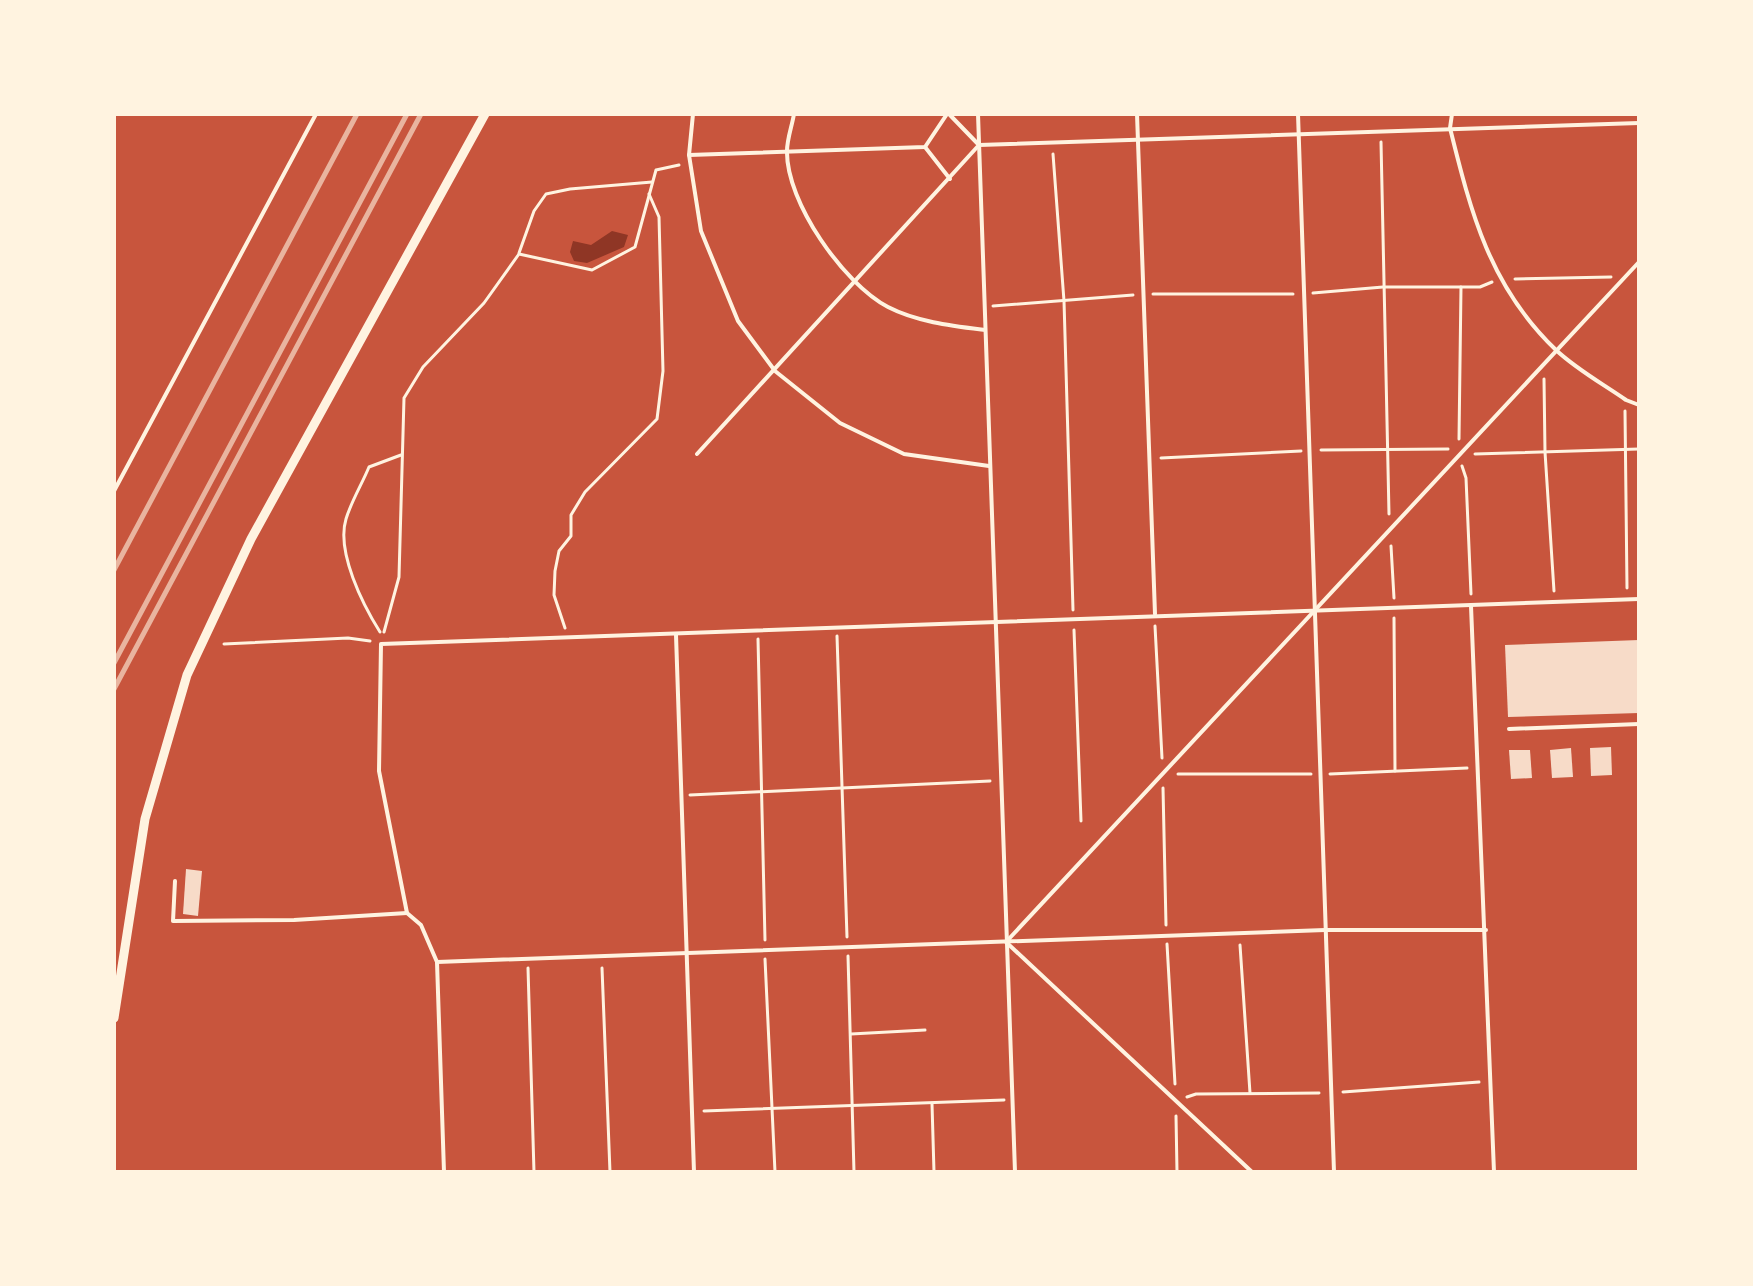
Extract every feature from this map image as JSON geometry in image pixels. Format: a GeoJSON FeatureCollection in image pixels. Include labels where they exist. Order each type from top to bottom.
{"type":"FeatureCollection","features":[{"type":"Feature","properties":{"kind":"street"},"geometry":{"type":"LineString","coordinates":[[114,1018],[145,819],[187,675],[251,539],[485,114]]}},
{"type":"Feature","properties":{"kind":"lane"},"geometry":{"type":"LineString","coordinates":[[114,491],[316,114]]}},
{"type":"Feature","properties":{"kind":"lane"},"geometry":{"type":"LineString","coordinates":[[693,114],[689,155],[701,231],[738,321],[775,371],[840,423],[904,454],[989,466]]}},
{"type":"Feature","properties":{"kind":"lane"},"geometry":{"type":"LineString","coordinates":[[794,114],[787,152],[808,223],[856,283],[888,307],[939,324],[985,330]]}},
{"type":"Feature","properties":{"kind":"lane"},"geometry":{"type":"LineString","coordinates":[[925,147],[948,114],[979,145]]}},
{"type":"Feature","properties":{"kind":"lane"},"geometry":{"type":"LineString","coordinates":[[978,114],[1015,1172]]}},
{"type":"Feature","properties":{"kind":"lane"},"geometry":{"type":"LineString","coordinates":[[1137,114],[1155,614]]}},
{"type":"Feature","properties":{"kind":"lane"},"geometry":{"type":"LineString","coordinates":[[1298,114],[1334,1172]]}},
{"type":"Feature","properties":{"kind":"lane"},"geometry":{"type":"LineString","coordinates":[[1452,114],[1450,128],[1472,219],[1500,281],[1556,350],[1626,400],[1639,405]]}},
{"type":"Feature","properties":{"kind":"lane"},"geometry":{"type":"LineString","coordinates":[[697,454],[979,145],[1639,123]]}},
{"type":"Feature","properties":{"kind":"lane"},"geometry":{"type":"LineString","coordinates":[[689,155],[925,147]]}},
{"type":"Feature","properties":{"kind":"lane"},"geometry":{"type":"LineString","coordinates":[[925,147],[950,179]]}},
{"type":"Feature","properties":{"kind":"lane"},"geometry":{"type":"LineString","coordinates":[[1006,942],[1639,262]]}},
{"type":"Feature","properties":{"kind":"lane"},"geometry":{"type":"LineString","coordinates":[[444,1172],[437,962],[421,925],[407,913],[379,771],[381,644],[1639,599]]}},
{"type":"Feature","properties":{"kind":"lane"},"geometry":{"type":"LineString","coordinates":[[1471,606],[1494,1172]]}},
{"type":"Feature","properties":{"kind":"lane"},"geometry":{"type":"LineString","coordinates":[[676,635],[694,1172]]}},
{"type":"Feature","properties":{"kind":"lane"},"geometry":{"type":"LineString","coordinates":[[1509,729],[1639,724]]}},
{"type":"Feature","properties":{"kind":"lane"},"geometry":{"type":"LineString","coordinates":[[175,881],[173,921],[294,920],[407,913]]}},
{"type":"Feature","properties":{"kind":"lane"},"geometry":{"type":"LineString","coordinates":[[437,962],[1325,930],[1486,930]]}},
{"type":"Feature","properties":{"kind":"lane"},"geometry":{"type":"LineString","coordinates":[[1006,942],[1252,1172]]}},
{"type":"Feature","properties":{"kind":"path"},"geometry":{"type":"LineString","coordinates":[[1381,130],[1394,609],[1395,771]]}},
{"type":"Feature","properties":{"kind":"path"},"geometry":{"type":"LineString","coordinates":[[1052,142],[1064,301],[1081,821]]}},
{"type":"Feature","properties":{"kind":"path"},"geometry":{"type":"LineString","coordinates":[[519,254],[592,270],[635,247],[656,170],[690,163]]}},
{"type":"Feature","properties":{"kind":"path"},"geometry":{"type":"LineString","coordinates":[[401,455],[369,467],[346,518],[343,536],[359,598],[383,637],[399,577],[404,509],[401,455],[404,398],[423,367],[484,303],[519,254],[534,211],[546,194],[652,182]]}},
{"type":"Feature","properties":{"kind":"path"},"geometry":{"type":"LineString","coordinates":[[568,639],[554,595],[559,551],[571,536],[571,515],[585,492],[657,419],[663,371],[659,217],[648,193]]}},
{"type":"Feature","properties":{"kind":"path"},"geometry":{"type":"LineString","coordinates":[[1544,363],[1545,452],[1555,603]]}},
{"type":"Feature","properties":{"kind":"path"},"geometry":{"type":"LineString","coordinates":[[1626,400],[1628,600]]}},
{"type":"Feature","properties":{"kind":"path"},"geometry":{"type":"LineString","coordinates":[[1149,458],[1308,450]]}},
{"type":"Feature","properties":{"kind":"path"},"geometry":{"type":"LineString","coordinates":[[1155,614],[1163,774],[1319,774],[1478,767]]}},
{"type":"Feature","properties":{"kind":"path"},"geometry":{"type":"LineString","coordinates":[[837,629],[854,1172]]}},
{"type":"Feature","properties":{"kind":"path"},"geometry":{"type":"LineString","coordinates":[[758,632],[765,951],[775,1172]]}},
{"type":"Feature","properties":{"kind":"path"},"geometry":{"type":"LineString","coordinates":[[224,644],[348,638],[381,644]]}},
{"type":"Feature","properties":{"kind":"path"},"geometry":{"type":"LineString","coordinates":[[682,795],[1000,780]]}},
{"type":"Feature","properties":{"kind":"path"},"geometry":{"type":"LineString","coordinates":[[1240,933],[1250,1093]]}},
{"type":"Feature","properties":{"kind":"path"},"geometry":{"type":"LineString","coordinates":[[602,957],[610,1172]]}},
{"type":"Feature","properties":{"kind":"path"},"geometry":{"type":"LineString","coordinates":[[528,959],[534,1172]]}},
{"type":"Feature","properties":{"kind":"path"},"geometry":{"type":"LineString","coordinates":[[851,1034],[925,1030]]}},
{"type":"Feature","properties":{"kind":"path"},"geometry":{"type":"LineString","coordinates":[[693,1112],[1012,1100]]}},
{"type":"Feature","properties":{"kind":"path"},"geometry":{"type":"LineString","coordinates":[[1176,1101],[1177,1172]]}},
{"type":"Feature","properties":{"kind":"path"},"geometry":{"type":"LineString","coordinates":[[932,1103],[934,1172]]}},
{"type":"Feature","properties":{"kind":"shaded area"},"geometry":{"type":"Polygon","coordinates":[[[612,231],[628,235],[624,247],[587,263],[574,261],[570,252],[573,241],[591,245],[612,231]]]}},
{"type":"Feature","properties":{"kind":"building"},"geometry":{"type":"Polygon","coordinates":[[[1639,640],[1639,713],[1508,717],[1505,645],[1639,640]]]}},
{"type":"Feature","properties":{"kind":"building"},"geometry":{"type":"Polygon","coordinates":[[[1611,747],[1612,775],[1591,776],[1590,748],[1611,747]]]}},
{"type":"Feature","properties":{"kind":"building"},"geometry":{"type":"Polygon","coordinates":[[[1571,748],[1573,777],[1552,778],[1550,750],[1571,748]]]}},
{"type":"Feature","properties":{"kind":"building"},"geometry":{"type":"Polygon","coordinates":[[[1509,750],[1530,750],[1532,778],[1511,779],[1509,750]]]}},
{"type":"Feature","properties":{"kind":"building"},"geometry":{"type":"Polygon","coordinates":[[[186,869],[202,871],[198,916],[183,914],[186,869]]]}},
{"type":"Feature","properties":{"kind":"railway"},"geometry":{"type":"LineString","coordinates":[[114,570],[357,114]]}},
{"type":"Feature","properties":{"kind":"railway"},"geometry":{"type":"LineString","coordinates":[[114,663],[407,114]]}},
{"type":"Feature","properties":{"kind":"railway"},"geometry":{"type":"LineString","coordinates":[[114,689],[421,114]]}}]}
